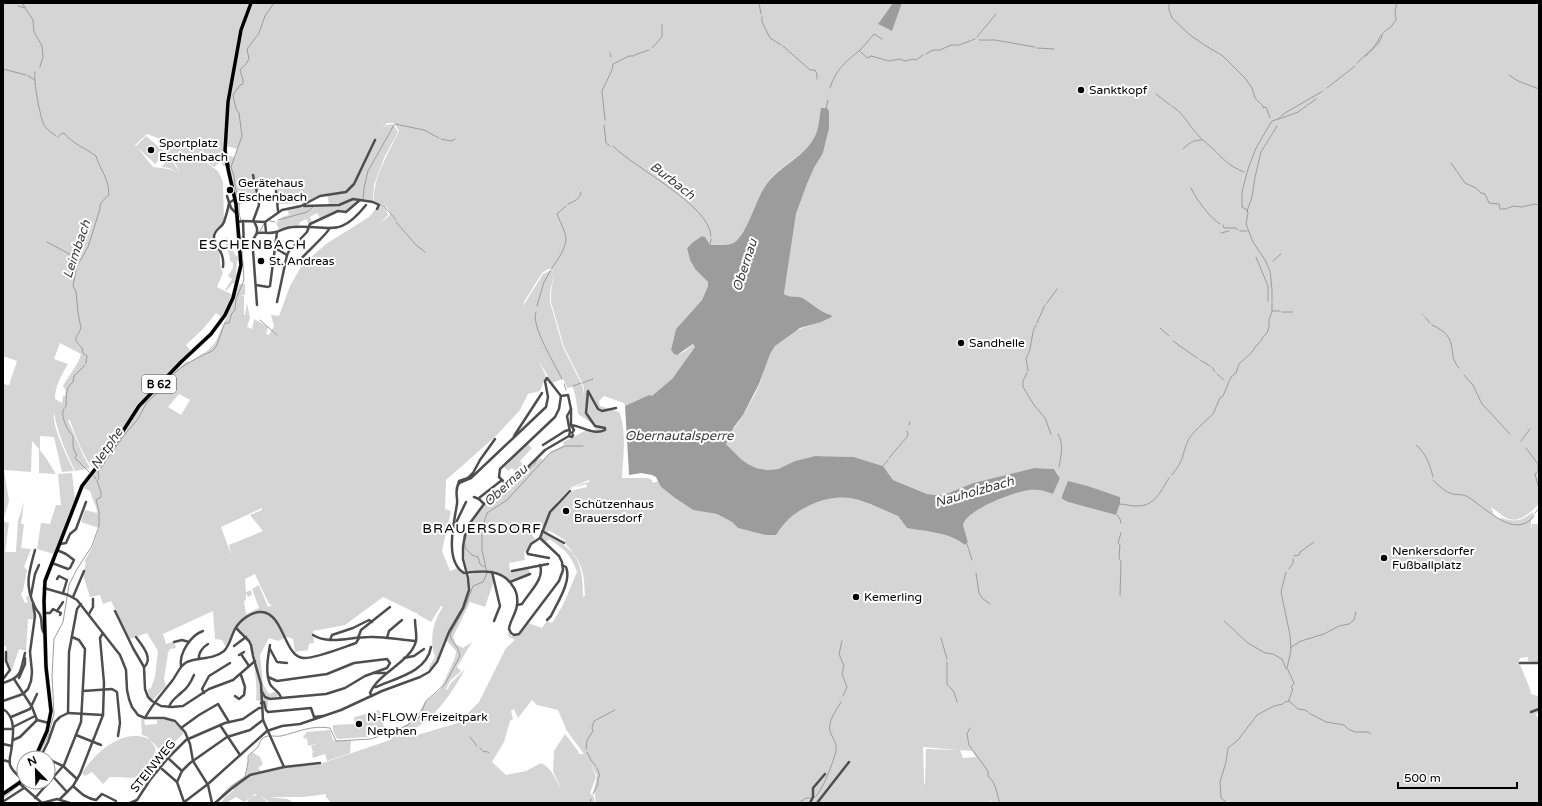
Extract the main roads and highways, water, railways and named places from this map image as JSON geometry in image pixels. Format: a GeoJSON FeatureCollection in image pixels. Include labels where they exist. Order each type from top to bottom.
{"type":"FeatureCollection","features":[{"type":"Feature","properties":{"kind":"main road","name":"B 62"},"geometry":{"type":"LineString","coordinates":[[38,750],[50,723],[51,711],[51,701],[47,684],[44,633],[45,581],[84,482],[114,445],[135,411],[181,362],[206,339],[225,315],[233,298],[240,274],[242,247],[241,221],[237,214],[225,146],[228,102],[241,30],[251,3]]}},
{"type":"Feature","properties":{"kind":"main road"},"geometry":{"type":"LineString","coordinates":[[4,793],[16,786]]}},
{"type":"Feature","properties":{"kind":"water"},"geometry":{"type":"Polygon","coordinates":[[[893,3],[902,3],[892,31],[878,24],[893,3]]]}},
{"type":"Feature","properties":{"kind":"water","name":"Obernautalsperre"},"geometry":{"type":"Polygon","coordinates":[[[821,108],[827,108],[829,111],[829,129],[823,153],[814,168],[796,214],[784,294],[788,296],[800,297],[832,317],[800,328],[775,346],[770,354],[759,384],[726,444],[748,464],[756,468],[767,470],[778,469],[795,461],[815,456],[854,457],[883,466],[893,480],[927,494],[936,495],[946,494],[973,483],[1034,468],[1054,469],[1060,478],[1053,494],[1035,490],[1022,491],[1002,498],[972,513],[963,525],[968,542],[965,545],[952,537],[907,528],[898,516],[860,500],[841,497],[810,505],[790,518],[776,535],[765,535],[738,528],[732,522],[717,514],[693,510],[661,487],[656,477],[652,475],[641,473],[629,475],[625,406],[649,395],[652,396],[672,379],[695,347],[693,344],[677,355],[671,350],[676,329],[702,300],[708,286],[708,282],[695,269],[690,260],[687,248],[702,236],[705,237],[710,245],[730,244],[735,242],[740,237],[762,191],[771,178],[803,152],[816,135],[821,108]]]}},
{"type":"Feature","properties":{"kind":"water"},"geometry":{"type":"Polygon","coordinates":[[[1068,481],[1120,497],[1120,504],[1116,515],[1062,499],[1068,481]]]}},
{"type":"Feature","properties":{"kind":"waterway","name":"Leimbach"},"geometry":{"type":"LineString","coordinates":[[22,3],[33,20],[34,32],[42,46],[43,57],[40,67]]}},
{"type":"Feature","properties":{"kind":"waterway","name":"Netphe"},"geometry":{"type":"LineString","coordinates":[[241,221],[239,213],[239,200],[231,167],[242,136],[239,113],[236,109],[233,95],[240,85],[243,84],[240,70],[249,59],[247,49],[259,33],[265,16],[274,3]]}},
{"type":"Feature","properties":{"kind":"waterway"},"geometry":{"type":"LineString","coordinates":[[759,3],[761,14]]}},
{"type":"Feature","properties":{"kind":"waterway"},"geometry":{"type":"LineString","coordinates":[[1169,3],[1169,10],[1172,18],[1190,35],[1223,56],[1245,78],[1252,88],[1255,98],[1263,106],[1263,108],[1266,107],[1270,118]]}},
{"type":"Feature","properties":{"kind":"waterway","name":"Nauholzbach"},"geometry":{"type":"LineString","coordinates":[[1357,63],[1373,48],[1379,38],[1396,20],[1395,11],[1397,3]]}},
{"type":"Feature","properties":{"kind":"waterway","name":"Leimbach"},"geometry":{"type":"LineString","coordinates":[[18,6],[25,8]]}},
{"type":"Feature","properties":{"kind":"waterway"},"geometry":{"type":"LineString","coordinates":[[977,37],[996,14]]}},
{"type":"Feature","properties":{"kind":"waterway"},"geometry":{"type":"LineString","coordinates":[[762,17],[762,22],[770,38],[781,45]]}},
{"type":"Feature","properties":{"kind":"waterway"},"geometry":{"type":"LineString","coordinates":[[652,48],[662,37],[662,25]]}},
{"type":"Feature","properties":{"kind":"waterway","name":"Obernau"},"geometry":{"type":"LineString","coordinates":[[830,88],[841,67],[859,51],[874,34],[882,39]]}},
{"type":"Feature","properties":{"kind":"waterway","name":"Nauholzbach"},"geometry":{"type":"LineString","coordinates":[[1365,56],[1377,44],[1382,36]]}},
{"type":"Feature","properties":{"kind":"waterway"},"geometry":{"type":"LineString","coordinates":[[926,54],[933,50],[940,50],[951,45],[959,45],[975,39]]}},
{"type":"Feature","properties":{"kind":"waterway"},"geometry":{"type":"LineString","coordinates":[[979,40],[995,40],[1035,47]]}},
{"type":"Feature","properties":{"kind":"waterway"},"geometry":{"type":"LineString","coordinates":[[783,46],[810,70],[815,70],[817,79]]}},
{"type":"Feature","properties":{"kind":"waterway"},"geometry":{"type":"LineString","coordinates":[[1037,48],[1054,49]]}},
{"type":"Feature","properties":{"kind":"waterway","name":"Burbach"},"geometry":{"type":"LineString","coordinates":[[605,120],[602,91],[612,70],[613,64],[629,56],[649,50]]}},
{"type":"Feature","properties":{"kind":"waterway"},"geometry":{"type":"LineString","coordinates":[[859,50],[867,58],[871,56],[889,61],[899,59],[905,61],[913,59],[916,60],[923,55]]}},
{"type":"Feature","properties":{"kind":"waterway"},"geometry":{"type":"LineString","coordinates":[[610,53],[611,57]]}},
{"type":"Feature","properties":{"kind":"waterway","name":"Nauholzbach"},"geometry":{"type":"LineString","coordinates":[[1327,88],[1355,66]]}},
{"type":"Feature","properties":{"kind":"waterway"},"geometry":{"type":"LineString","coordinates":[[3,69],[26,75]]}},
{"type":"Feature","properties":{"kind":"waterway","name":"Leimbach"},"geometry":{"type":"LineString","coordinates":[[35,72],[36,90],[42,121],[46,128],[56,136]]}},
{"type":"Feature","properties":{"kind":"waterway"},"geometry":{"type":"LineString","coordinates":[[1509,75],[1518,81],[1539,89]]}},
{"type":"Feature","properties":{"kind":"waterway","name":"Leimbach"},"geometry":{"type":"LineString","coordinates":[[28,76],[35,80]]}},
{"type":"Feature","properties":{"kind":"waterway","name":"Nauholzbach"},"geometry":{"type":"LineString","coordinates":[[1272,301],[1270,271],[1265,260],[1253,242],[1246,224],[1248,213],[1247,210],[1242,207],[1242,192],[1248,169],[1256,148],[1272,121],[1278,119],[1285,113],[1323,91]]}},
{"type":"Feature","properties":{"kind":"waterway"},"geometry":{"type":"LineString","coordinates":[[1156,94],[1170,105]]}},
{"type":"Feature","properties":{"kind":"waterway"},"geometry":{"type":"LineString","coordinates":[[1279,119],[1298,112],[1316,99]]}},
{"type":"Feature","properties":{"kind":"waterway","name":"Obernau"},"geometry":{"type":"LineString","coordinates":[[826,109],[828,100]]}},
{"type":"Feature","properties":{"kind":"waterway"},"geometry":{"type":"LineString","coordinates":[[1172,106],[1181,113],[1194,131],[1223,159],[1244,172]]}},
{"type":"Feature","properties":{"kind":"waterway"},"geometry":{"type":"LineString","coordinates":[[395,124],[424,130],[439,138]]}},
{"type":"Feature","properties":{"kind":"waterway"},"geometry":{"type":"LineString","coordinates":[[363,200],[368,171],[394,125]]}},
{"type":"Feature","properties":{"kind":"waterway","name":"Burbach"},"geometry":{"type":"LineString","coordinates":[[604,125],[606,143],[610,146]]}},
{"type":"Feature","properties":{"kind":"waterway"},"geometry":{"type":"LineString","coordinates":[[1247,211],[1252,197],[1261,152],[1277,126]]}},
{"type":"Feature","properties":{"kind":"waterway","name":"Leimbach"},"geometry":{"type":"LineString","coordinates":[[58,137],[64,133],[75,143],[96,156],[106,178],[109,195],[100,205],[88,247],[77,266],[73,286],[76,291],[81,328],[76,337],[76,341],[82,348],[83,353],[87,356],[86,363]]}},
{"type":"Feature","properties":{"kind":"waterway"},"geometry":{"type":"LineString","coordinates":[[441,139],[451,141],[455,139]]}},
{"type":"Feature","properties":{"kind":"waterway"},"geometry":{"type":"LineString","coordinates":[[1183,149],[1191,142],[1202,140]]}},
{"type":"Feature","properties":{"kind":"waterway","name":"Burbach"},"geometry":{"type":"LineString","coordinates":[[613,146],[623,155],[685,200],[698,212],[707,224],[711,236]]}},
{"type":"Feature","properties":{"kind":"waterway"},"geometry":{"type":"LineString","coordinates":[[1451,163],[1465,183],[1485,194],[1489,203],[1499,204],[1500,209],[1514,206],[1522,207],[1534,204],[1539,205]]}},
{"type":"Feature","properties":{"kind":"waterway"},"geometry":{"type":"LineString","coordinates":[[1191,188],[1212,218],[1220,224]]}},
{"type":"Feature","properties":{"kind":"waterway"},"geometry":{"type":"LineString","coordinates":[[568,204],[578,199],[581,192]]}},
{"type":"Feature","properties":{"kind":"waterway"},"geometry":{"type":"LineString","coordinates":[[374,202],[384,207],[396,220]]}},
{"type":"Feature","properties":{"kind":"waterway"},"geometry":{"type":"LineString","coordinates":[[552,268],[566,243],[565,232],[557,214],[566,206]]}},
{"type":"Feature","properties":{"kind":"waterway"},"geometry":{"type":"LineString","coordinates":[[278,220],[307,212],[313,207]]}},
{"type":"Feature","properties":{"kind":"waterway"},"geometry":{"type":"LineString","coordinates":[[270,221],[275,222]]}},
{"type":"Feature","properties":{"kind":"waterway"},"geometry":{"type":"LineString","coordinates":[[396,222],[416,245],[425,252]]}},
{"type":"Feature","properties":{"kind":"waterway"},"geometry":{"type":"LineString","coordinates":[[260,231],[264,224]]}},
{"type":"Feature","properties":{"kind":"waterway"},"geometry":{"type":"LineString","coordinates":[[1223,225],[1224,228],[1236,228],[1238,230]]}},
{"type":"Feature","properties":{"kind":"waterway"},"geometry":{"type":"LineString","coordinates":[[1221,233],[1229,231]]}},
{"type":"Feature","properties":{"kind":"waterway"},"geometry":{"type":"LineString","coordinates":[[1240,231],[1247,231]]}},
{"type":"Feature","properties":{"kind":"waterway","name":"Netphe"},"geometry":{"type":"LineString","coordinates":[[242,236],[242,245]]}},
{"type":"Feature","properties":{"kind":"waterway"},"geometry":{"type":"LineString","coordinates":[[710,245],[711,239]]}},
{"type":"Feature","properties":{"kind":"waterway"},"geometry":{"type":"LineString","coordinates":[[47,242],[75,257]]}},
{"type":"Feature","properties":{"kind":"waterway","name":"Netphe"},"geometry":{"type":"LineString","coordinates":[[41,750],[48,736],[54,714],[52,676],[54,639],[63,622],[69,585],[77,569],[92,546],[99,526],[99,511],[96,500],[101,497],[101,492],[97,481],[99,478],[98,472],[125,434],[138,419],[147,402],[168,383],[180,368],[212,351],[216,346],[225,323],[229,323],[232,313],[235,310],[236,299],[244,280],[242,249]]}},
{"type":"Feature","properties":{"kind":"waterway"},"geometry":{"type":"LineString","coordinates":[[1273,261],[1281,254]]}},
{"type":"Feature","properties":{"kind":"waterway"},"geometry":{"type":"LineString","coordinates":[[1256,257],[1268,286],[1268,301]]}},
{"type":"Feature","properties":{"kind":"waterway"},"geometry":{"type":"LineString","coordinates":[[537,306],[544,282],[551,270]]}},
{"type":"Feature","properties":{"kind":"waterway"},"geometry":{"type":"LineString","coordinates":[[1047,303],[1057,289]]}},
{"type":"Feature","properties":{"kind":"waterway","name":"Nauholzbach"},"geometry":{"type":"LineString","coordinates":[[1199,427],[1213,414],[1231,377],[1236,373],[1239,364],[1253,351],[1267,333],[1269,319],[1272,312],[1272,303]]}},
{"type":"Feature","properties":{"kind":"waterway"},"geometry":{"type":"LineString","coordinates":[[1037,323],[1045,305]]}},
{"type":"Feature","properties":{"kind":"waterway"},"geometry":{"type":"LineString","coordinates":[[1272,311],[1280,311]]}},
{"type":"Feature","properties":{"kind":"waterway"},"geometry":{"type":"LineString","coordinates":[[536,312],[535,318],[540,335],[562,379]]}},
{"type":"Feature","properties":{"kind":"waterway"},"geometry":{"type":"LineString","coordinates":[[1282,312],[1293,312]]}},
{"type":"Feature","properties":{"kind":"waterway"},"geometry":{"type":"LineString","coordinates":[[1425,317],[1430,323]]}},
{"type":"Feature","properties":{"kind":"waterway"},"geometry":{"type":"LineString","coordinates":[[260,320],[277,335]]}},
{"type":"Feature","properties":{"kind":"waterway"},"geometry":{"type":"LineString","coordinates":[[1028,371],[1026,358],[1030,350],[1036,325]]}},
{"type":"Feature","properties":{"kind":"waterway"},"geometry":{"type":"LineString","coordinates":[[1432,325],[1447,335],[1452,346],[1453,357],[1459,368]]}},
{"type":"Feature","properties":{"kind":"waterway"},"geometry":{"type":"LineString","coordinates":[[1160,328],[1169,336]]}},
{"type":"Feature","properties":{"kind":"waterway"},"geometry":{"type":"LineString","coordinates":[[1173,341],[1197,358]]}},
{"type":"Feature","properties":{"kind":"waterway"},"geometry":{"type":"LineString","coordinates":[[1200,360],[1210,366]]}},
{"type":"Feature","properties":{"kind":"waterway","name":"Leimbach"},"geometry":{"type":"LineString","coordinates":[[85,365],[74,376],[73,382],[68,387],[63,417],[69,432],[73,436],[73,446],[75,453],[77,454],[75,458],[89,472]]}},
{"type":"Feature","properties":{"kind":"waterway"},"geometry":{"type":"LineString","coordinates":[[1212,367],[1215,372]]}},
{"type":"Feature","properties":{"kind":"waterway"},"geometry":{"type":"LineString","coordinates":[[1027,373],[1023,381],[1023,387],[1034,405],[1045,418],[1051,434]]}},
{"type":"Feature","properties":{"kind":"waterway"},"geometry":{"type":"LineString","coordinates":[[1217,374],[1224,380]]}},
{"type":"Feature","properties":{"kind":"waterway"},"geometry":{"type":"LineString","coordinates":[[1464,375],[1473,385],[1482,404],[1510,434]]}},
{"type":"Feature","properties":{"kind":"waterway"},"geometry":{"type":"LineString","coordinates":[[588,381],[593,379]]}},
{"type":"Feature","properties":{"kind":"waterway"},"geometry":{"type":"LineString","coordinates":[[583,383],[587,381]]}},
{"type":"Feature","properties":{"kind":"waterway"},"geometry":{"type":"LineString","coordinates":[[573,386],[581,383]]}},
{"type":"Feature","properties":{"kind":"waterway"},"geometry":{"type":"LineString","coordinates":[[564,384],[566,390]]}},
{"type":"Feature","properties":{"kind":"waterway","name":"Nauholzbach"},"geometry":{"type":"LineString","coordinates":[[1172,475],[1179,465],[1188,440],[1198,428]]}},
{"type":"Feature","properties":{"kind":"waterway"},"geometry":{"type":"LineString","coordinates":[[1521,441],[1530,429]]}},
{"type":"Feature","properties":{"kind":"waterway"},"geometry":{"type":"LineString","coordinates":[[889,458],[907,437],[907,431]]}},
{"type":"Feature","properties":{"kind":"waterway"},"geometry":{"type":"LineString","coordinates":[[1058,434],[1061,442],[1059,467]]}},
{"type":"Feature","properties":{"kind":"waterway"},"geometry":{"type":"LineString","coordinates":[[1416,445],[1427,460],[1433,477]]}},
{"type":"Feature","properties":{"kind":"waterway","name":"Obernau"},"geometry":{"type":"LineString","coordinates":[[220,797],[229,788],[245,777],[248,756],[258,747],[264,737],[281,736],[310,728],[323,727],[330,728],[336,741],[371,739],[408,725],[413,720],[419,718],[426,701],[445,684],[460,656],[450,634],[465,607],[473,586],[483,582],[487,573],[482,550],[482,529],[487,513],[507,500],[550,453],[565,446],[583,446]]}},
{"type":"Feature","properties":{"kind":"waterway"},"geometry":{"type":"LineString","coordinates":[[1526,448],[1538,464],[1538,472],[1535,474],[1539,489]]}},
{"type":"Feature","properties":{"kind":"waterway","name":"Obernau"},"geometry":{"type":"LineString","coordinates":[[526,471],[534,465],[538,458]]}},
{"type":"Feature","properties":{"kind":"waterway"},"geometry":{"type":"LineString","coordinates":[[882,467],[888,460]]}},
{"type":"Feature","properties":{"kind":"waterway"},"geometry":{"type":"LineString","coordinates":[[517,479],[526,471]]}},
{"type":"Feature","properties":{"kind":"waterway","name":"Leimbach"},"geometry":{"type":"LineString","coordinates":[[93,475],[96,479]]}},
{"type":"Feature","properties":{"kind":"waterway","name":"Nauholzbach"},"geometry":{"type":"LineString","coordinates":[[1119,504],[1135,506],[1147,504],[1156,498],[1169,478]]}},
{"type":"Feature","properties":{"kind":"waterway"},"geometry":{"type":"LineString","coordinates":[[1433,480],[1448,492],[1466,496],[1500,520],[1509,524],[1518,525],[1526,523],[1534,516]]}},
{"type":"Feature","properties":{"kind":"waterway"},"geometry":{"type":"LineString","coordinates":[[1535,513],[1539,508]]}},
{"type":"Feature","properties":{"kind":"waterway"},"geometry":{"type":"LineString","coordinates":[[1117,515],[1121,523]]}},
{"type":"Feature","properties":{"kind":"waterway"},"geometry":{"type":"LineString","coordinates":[[1120,595],[1121,563],[1119,557],[1120,545],[1118,543],[1121,533]]}},
{"type":"Feature","properties":{"kind":"waterway"},"geometry":{"type":"LineString","coordinates":[[465,540],[467,534]]}},
{"type":"Feature","properties":{"kind":"waterway"},"geometry":{"type":"LineString","coordinates":[[1294,556],[1299,555],[1300,552],[1314,542]]}},
{"type":"Feature","properties":{"kind":"waterway"},"geometry":{"type":"LineString","coordinates":[[967,544],[972,560]]}},
{"type":"Feature","properties":{"kind":"waterway"},"geometry":{"type":"LineString","coordinates":[[465,545],[465,548],[472,555],[478,557],[480,564],[484,567]]}},
{"type":"Feature","properties":{"kind":"waterway"},"geometry":{"type":"LineString","coordinates":[[1289,569],[1293,563],[1293,559]]}},
{"type":"Feature","properties":{"kind":"waterway"},"geometry":{"type":"LineString","coordinates":[[1227,803],[1221,798],[1220,782],[1226,762],[1228,748],[1238,740],[1257,715],[1274,706],[1283,704],[1286,701],[1288,702],[1293,689],[1291,688],[1294,683],[1287,668],[1291,650],[1290,635],[1281,592],[1286,572]]}},
{"type":"Feature","properties":{"kind":"waterway"},"geometry":{"type":"LineString","coordinates":[[976,573],[979,593],[982,598],[990,604]]}},
{"type":"Feature","properties":{"kind":"waterway"},"geometry":{"type":"LineString","coordinates":[[1290,648],[1301,641],[1324,634],[1339,626],[1349,624],[1354,620],[1356,612]]}},
{"type":"Feature","properties":{"kind":"waterway"},"geometry":{"type":"LineString","coordinates":[[1224,621],[1248,643],[1265,653],[1273,654],[1282,659],[1286,669]]}},
{"type":"Feature","properties":{"kind":"waterway"},"geometry":{"type":"LineString","coordinates":[[941,638],[947,659]]}},
{"type":"Feature","properties":{"kind":"waterway"},"geometry":{"type":"LineString","coordinates":[[842,641],[839,654],[844,666],[842,674],[847,687],[843,696]]}},
{"type":"Feature","properties":{"kind":"waterway"},"geometry":{"type":"LineString","coordinates":[[947,662],[947,684],[954,692],[957,702]]}},
{"type":"Feature","properties":{"kind":"waterway"},"geometry":{"type":"LineString","coordinates":[[1289,701],[1298,709],[1308,712]]}},
{"type":"Feature","properties":{"kind":"waterway"},"geometry":{"type":"LineString","coordinates":[[814,798],[821,790],[835,755],[836,747],[831,734],[830,726],[832,717],[841,702]]}},
{"type":"Feature","properties":{"kind":"waterway"},"geometry":{"type":"LineString","coordinates":[[586,749],[587,740],[593,731],[592,728],[594,721],[615,710]]}},
{"type":"Feature","properties":{"kind":"waterway"},"geometry":{"type":"LineString","coordinates":[[1309,713],[1326,722],[1344,725],[1348,729],[1355,732],[1368,732],[1371,734]]}},
{"type":"Feature","properties":{"kind":"waterway"},"geometry":{"type":"LineString","coordinates":[[970,728],[967,734],[969,745],[988,771],[988,776],[995,785],[1000,803]]}},
{"type":"Feature","properties":{"kind":"waterway"},"geometry":{"type":"LineString","coordinates":[[470,737],[477,746]]}},
{"type":"Feature","properties":{"kind":"waterway"},"geometry":{"type":"LineString","coordinates":[[480,748],[484,752],[486,751],[489,753]]}},
{"type":"Feature","properties":{"kind":"waterway"},"geometry":{"type":"LineString","coordinates":[[587,752],[596,766]]}},
{"type":"Feature","properties":{"kind":"waterway"},"geometry":{"type":"LineString","coordinates":[[593,794],[598,784],[598,777],[600,776],[597,768]]}},
{"type":"Feature","properties":{"kind":"waterway","name":"Netphe"},"geometry":{"type":"LineString","coordinates":[[3,798],[16,787]]}},
{"type":"Feature","properties":{"kind":"waterway"},"geometry":{"type":"LineString","coordinates":[[799,803],[806,798],[811,798]]}},
{"type":"Feature","properties":{"kind":"waterway"},"geometry":{"type":"LineString","coordinates":[[590,803],[591,799]]}},
{"type":"Feature","properties":{"kind":"place","name":"Sanktkopf"},"geometry":{"type":"Point","coordinates":[1081,90]}},
{"type":"Feature","properties":{"kind":"place","name":"Sportplatz Eschenbach"},"geometry":{"type":"Point","coordinates":[151,150]}},
{"type":"Feature","properties":{"kind":"place","name":"Gerätehaus Eschenbach"},"geometry":{"type":"Point","coordinates":[230,190]}},
{"type":"Feature","properties":{"kind":"place","name":"St. Andreas"},"geometry":{"type":"Point","coordinates":[261,261]}},
{"type":"Feature","properties":{"kind":"place","name":"Sandhelle"},"geometry":{"type":"Point","coordinates":[961,343]}},
{"type":"Feature","properties":{"kind":"place","name":"Schützenhaus Brauersdorf"},"geometry":{"type":"Point","coordinates":[566,511]}},
{"type":"Feature","properties":{"kind":"place","name":"Nenkersdorfer Fußballplatz"},"geometry":{"type":"Point","coordinates":[1384,558]}},
{"type":"Feature","properties":{"kind":"place","name":"Kemerling"},"geometry":{"type":"Point","coordinates":[856,597]}},
{"type":"Feature","properties":{"kind":"place","name":"N-FLOW Freizeitpark Netphen"},"geometry":{"type":"Point","coordinates":[359,724]}},
{"type":"Feature","properties":{"kind":"district","name":"ESCHENBACH"},"geometry":{"type":"Point","coordinates":[253,244]}},
{"type":"Feature","properties":{"kind":"district","name":"BRAUERSDORF"},"geometry":{"type":"Point","coordinates":[482,528]}}]}
